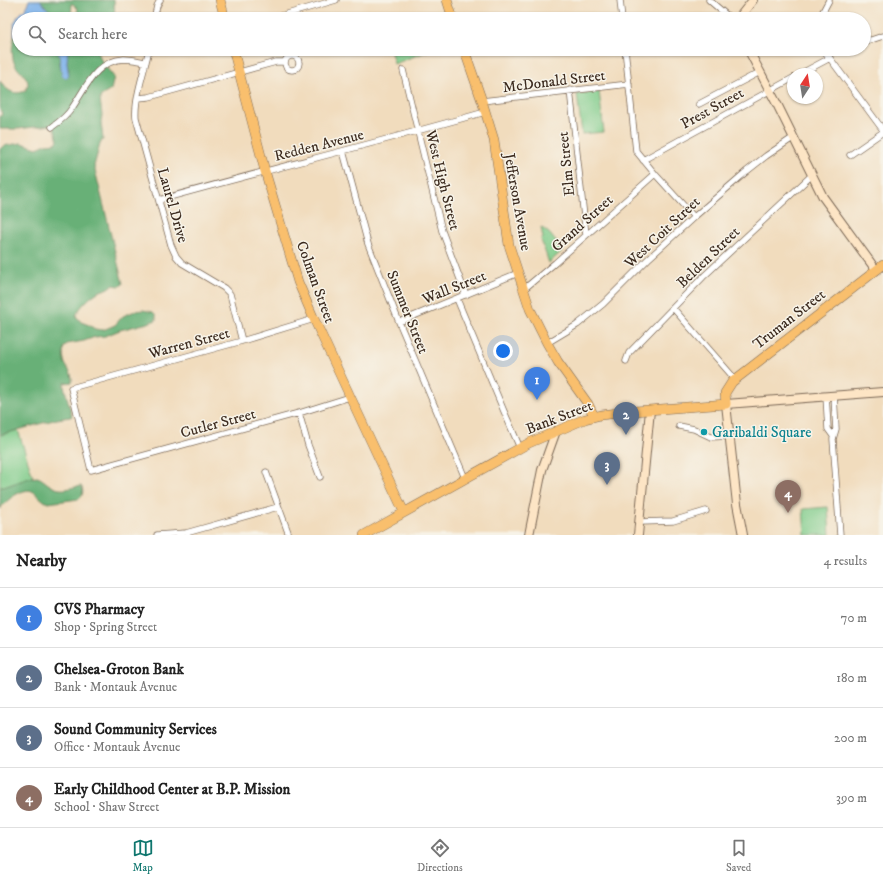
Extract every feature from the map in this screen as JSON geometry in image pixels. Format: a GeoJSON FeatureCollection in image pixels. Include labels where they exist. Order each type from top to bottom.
{"type":"FeatureCollection","features":[{"type":"Feature","properties":{"kind":"main road"},"geometry":{"type":"LineString","coordinates":[[220,0],[223,12]]}},
{"type":"Feature","properties":{"kind":"main road"},"geometry":{"type":"LineString","coordinates":[[447,0],[451,12]]}},
{"type":"Feature","properties":{"kind":"main road","name":"Colman Street"},"geometry":{"type":"LineString","coordinates":[[235,56],[265,171],[298,282],[350,398],[404,512]]}},
{"type":"Feature","properties":{"kind":"main road","name":"Jefferson Avenue"},"geometry":{"type":"LineString","coordinates":[[466,56],[494,140],[509,245],[530,309],[558,362],[588,404],[594,416]]}},
{"type":"Feature","properties":{"kind":"main road","name":"Truman Street"},"geometry":{"type":"LineString","coordinates":[[726,404],[725,397],[727,389],[735,379],[880,268]]}},
{"type":"Feature","properties":{"kind":"main road","name":"Bank Street"},"geometry":{"type":"LineString","coordinates":[[370,534],[404,512],[520,448],[556,431],[594,416],[726,404]]}},
{"type":"Feature","properties":{"kind":"street"},"geometry":{"type":"LineString","coordinates":[[156,12],[160,0]]}},
{"type":"Feature","properties":{"kind":"street"},"geometry":{"type":"LineString","coordinates":[[294,12],[336,0]]}},
{"type":"Feature","properties":{"kind":"street"},"geometry":{"type":"LineString","coordinates":[[620,0],[621,12]]}},
{"type":"Feature","properties":{"kind":"street"},"geometry":{"type":"LineString","coordinates":[[709,0],[723,12]]}},
{"type":"Feature","properties":{"kind":"street"},"geometry":{"type":"LineString","coordinates":[[744,12],[753,0]]}},
{"type":"Feature","properties":{"kind":"street"},"geometry":{"type":"LineString","coordinates":[[823,12],[829,0]]}},
{"type":"Feature","properties":{"kind":"street"},"geometry":{"type":"LineString","coordinates":[[871,40],[883,36]]}},
{"type":"Feature","properties":{"kind":"street","name":"Laurel Drive"},"geometry":{"type":"LineString","coordinates":[[147,56],[138,98],[136,118],[168,235],[175,254],[187,266],[224,288],[230,294],[242,341]]}},
{"type":"Feature","properties":{"kind":"street"},"geometry":{"type":"LineString","coordinates":[[626,56],[636,151],[694,217]]}},
{"type":"Feature","properties":{"kind":"street"},"geometry":{"type":"LineString","coordinates":[[752,56],[827,204],[880,268]]}},
{"type":"Feature","properties":{"kind":"street"},"geometry":{"type":"LineString","coordinates":[[811,68],[830,58],[883,131],[850,155]]}},
{"type":"Feature","properties":{"kind":"street"},"geometry":{"type":"LineString","coordinates":[[52,127],[72,108],[90,80],[100,69],[122,60],[146,62]]}},
{"type":"Feature","properties":{"kind":"street"},"geometry":{"type":"LineString","coordinates":[[138,98],[149,98],[276,62],[285,62]]}},
{"type":"Feature","properties":{"kind":"street","name":"West High Street"},"geometry":{"type":"LineString","coordinates":[[403,70],[442,231],[466,295]]}},
{"type":"Feature","properties":{"kind":"street"},"geometry":{"type":"LineString","coordinates":[[699,104],[760,72]]}},
{"type":"Feature","properties":{"kind":"street","name":"Prest Street"},"geometry":{"type":"LineString","coordinates":[[643,160],[787,81]]}},
{"type":"Feature","properties":{"kind":"street","name":"McDonald Street"},"geometry":{"type":"LineString","coordinates":[[482,101],[629,84]]}},
{"type":"Feature","properties":{"kind":"street","name":"Elm Street"},"geometry":{"type":"LineString","coordinates":[[570,90],[586,235]]}},
{"type":"Feature","properties":{"kind":"street","name":"Redden Avenue"},"geometry":{"type":"LineString","coordinates":[[159,200],[418,132],[485,112]]}},
{"type":"Feature","properties":{"kind":"street","name":"West Coit Street"},"geometry":{"type":"LineString","coordinates":[[547,343],[577,324],[603,304],[648,259],[694,217],[754,166],[794,137]]}},
{"type":"Feature","properties":{"kind":"street","name":"Summer Street"},"geometry":{"type":"LineString","coordinates":[[343,151],[368,244],[399,322],[465,478]]}},
{"type":"Feature","properties":{"kind":"street","name":"Grand Street"},"geometry":{"type":"LineString","coordinates":[[524,289],[556,263],[655,174]]}},
{"type":"Feature","properties":{"kind":"street","name":"Belden Street"},"geometry":{"type":"LineString","coordinates":[[626,361],[629,353],[732,249],[812,176]]}},
{"type":"Feature","properties":{"kind":"street","name":"Wall Street"},"geometry":{"type":"LineString","coordinates":[[399,322],[518,273]]}},
{"type":"Feature","properties":{"kind":"street"},"geometry":{"type":"LineString","coordinates":[[457,299],[520,448]]}},
{"type":"Feature","properties":{"kind":"street"},"geometry":{"type":"LineString","coordinates":[[673,308],[735,379]]}},
{"type":"Feature","properties":{"kind":"street","name":"Warren Street"},"geometry":{"type":"LineString","coordinates":[[91,470],[71,388],[242,341],[314,319]]}},
{"type":"Feature","properties":{"kind":"street","name":"Bank Street"},"geometry":{"type":"LineString","coordinates":[[726,404],[883,392]]}},
{"type":"Feature","properties":{"kind":"street"},"geometry":{"type":"LineString","coordinates":[[830,396],[828,429],[833,436],[840,535]]}},
{"type":"Feature","properties":{"kind":"street","name":"Cutler Street"},"geometry":{"type":"LineString","coordinates":[[91,470],[350,398]]}},
{"type":"Feature","properties":{"kind":"street"},"geometry":{"type":"LineString","coordinates":[[726,404],[737,504],[743,535]]}},
{"type":"Feature","properties":{"kind":"street"},"geometry":{"type":"LineString","coordinates":[[638,535],[650,410]]}},
{"type":"Feature","properties":{"kind":"street"},"geometry":{"type":"LineString","coordinates":[[299,413],[308,445],[320,477]]}},
{"type":"Feature","properties":{"kind":"street"},"geometry":{"type":"LineString","coordinates":[[679,426],[694,429],[711,437],[730,436]]}},
{"type":"Feature","properties":{"kind":"street"},"geometry":{"type":"LineString","coordinates":[[529,535],[542,470],[556,431]]}},
{"type":"Feature","properties":{"kind":"street"},"geometry":{"type":"LineString","coordinates":[[266,472],[289,535]]}},
{"type":"Feature","properties":{"kind":"street"},"geometry":{"type":"LineString","coordinates":[[157,535],[186,533],[278,507]]}},
{"type":"Feature","properties":{"kind":"street"},"geometry":{"type":"LineString","coordinates":[[640,522],[673,521],[706,510]]}},
{"type":"Feature","properties":{"kind":"green space"},"geometry":{"type":"Polygon","coordinates":[[[40,0],[114,0],[115,12],[77,12],[78,9],[72,3],[71,12],[50,12],[40,0]]]}},
{"type":"Feature","properties":{"kind":"green space"},"geometry":{"type":"Polygon","coordinates":[[[59,56],[61,72],[69,71],[68,56],[100,56],[102,62],[114,77],[111,90],[101,96],[100,99],[103,139],[100,144],[94,166],[123,284],[120,286],[112,285],[95,294],[88,299],[76,316],[81,322],[95,329],[103,330],[115,325],[123,316],[135,311],[143,310],[153,312],[156,315],[156,320],[120,330],[105,336],[67,344],[64,347],[63,357],[71,375],[72,382],[64,383],[64,386],[72,416],[0,435],[0,149],[3,146],[21,143],[37,148],[46,144],[56,143],[58,140],[54,127],[50,125],[18,129],[0,129],[0,117],[2,114],[0,109],[0,81],[5,87],[17,93],[25,91],[28,85],[26,78],[15,66],[13,57],[59,56]]]}},
{"type":"Feature","properties":{"kind":"green space"},"geometry":{"type":"Polygon","coordinates":[[[392,56],[415,56],[394,64],[392,56]]]}},
{"type":"Feature","properties":{"kind":"green space"},"geometry":{"type":"Polygon","coordinates":[[[599,91],[604,132],[582,134],[577,94],[599,91]]]}},
{"type":"Feature","properties":{"kind":"green space"},"geometry":{"type":"Polygon","coordinates":[[[541,227],[549,233],[563,250],[549,263],[541,240],[543,238],[541,227]]]}},
{"type":"Feature","properties":{"kind":"green space"},"geometry":{"type":"Polygon","coordinates":[[[18,430],[33,477],[0,487],[0,435],[18,430]]]}},
{"type":"Feature","properties":{"kind":"green space"},"geometry":{"type":"Polygon","coordinates":[[[37,477],[57,488],[64,489],[81,486],[83,489],[82,495],[79,499],[48,503],[32,491],[28,490],[19,493],[10,499],[0,509],[0,487],[37,477]]]}},
{"type":"Feature","properties":{"kind":"green space"},"geometry":{"type":"Polygon","coordinates":[[[828,507],[830,535],[805,535],[803,509],[828,507]]]}},
{"type":"Feature","properties":{"kind":"water"},"geometry":{"type":"Polygon","coordinates":[[[29,0],[40,0],[50,12],[22,12],[26,8],[29,0]]]}},
{"type":"Feature","properties":{"kind":"water"},"geometry":{"type":"Polygon","coordinates":[[[59,56],[68,56],[69,76],[66,78],[62,76],[59,56]]]}},
{"type":"Feature","properties":{"kind":"place","name":"CVS Pharmacy"},"geometry":{"type":"Point","coordinates":[537,400]}},
{"type":"Feature","properties":{"kind":"place","name":"Garibaldi Square"},"geometry":{"type":"Point","coordinates":[704,432]}},
{"type":"Feature","properties":{"kind":"place","name":"Chelsea-Groton Bank"},"geometry":{"type":"Point","coordinates":[626,435]}},
{"type":"Feature","properties":{"kind":"place","name":"Sound Community Services"},"geometry":{"type":"Point","coordinates":[607,485]}},
{"type":"Feature","properties":{"kind":"place","name":"Early Childhood Center at B.P. Mission"},"geometry":{"type":"Point","coordinates":[788,513]}}]}
